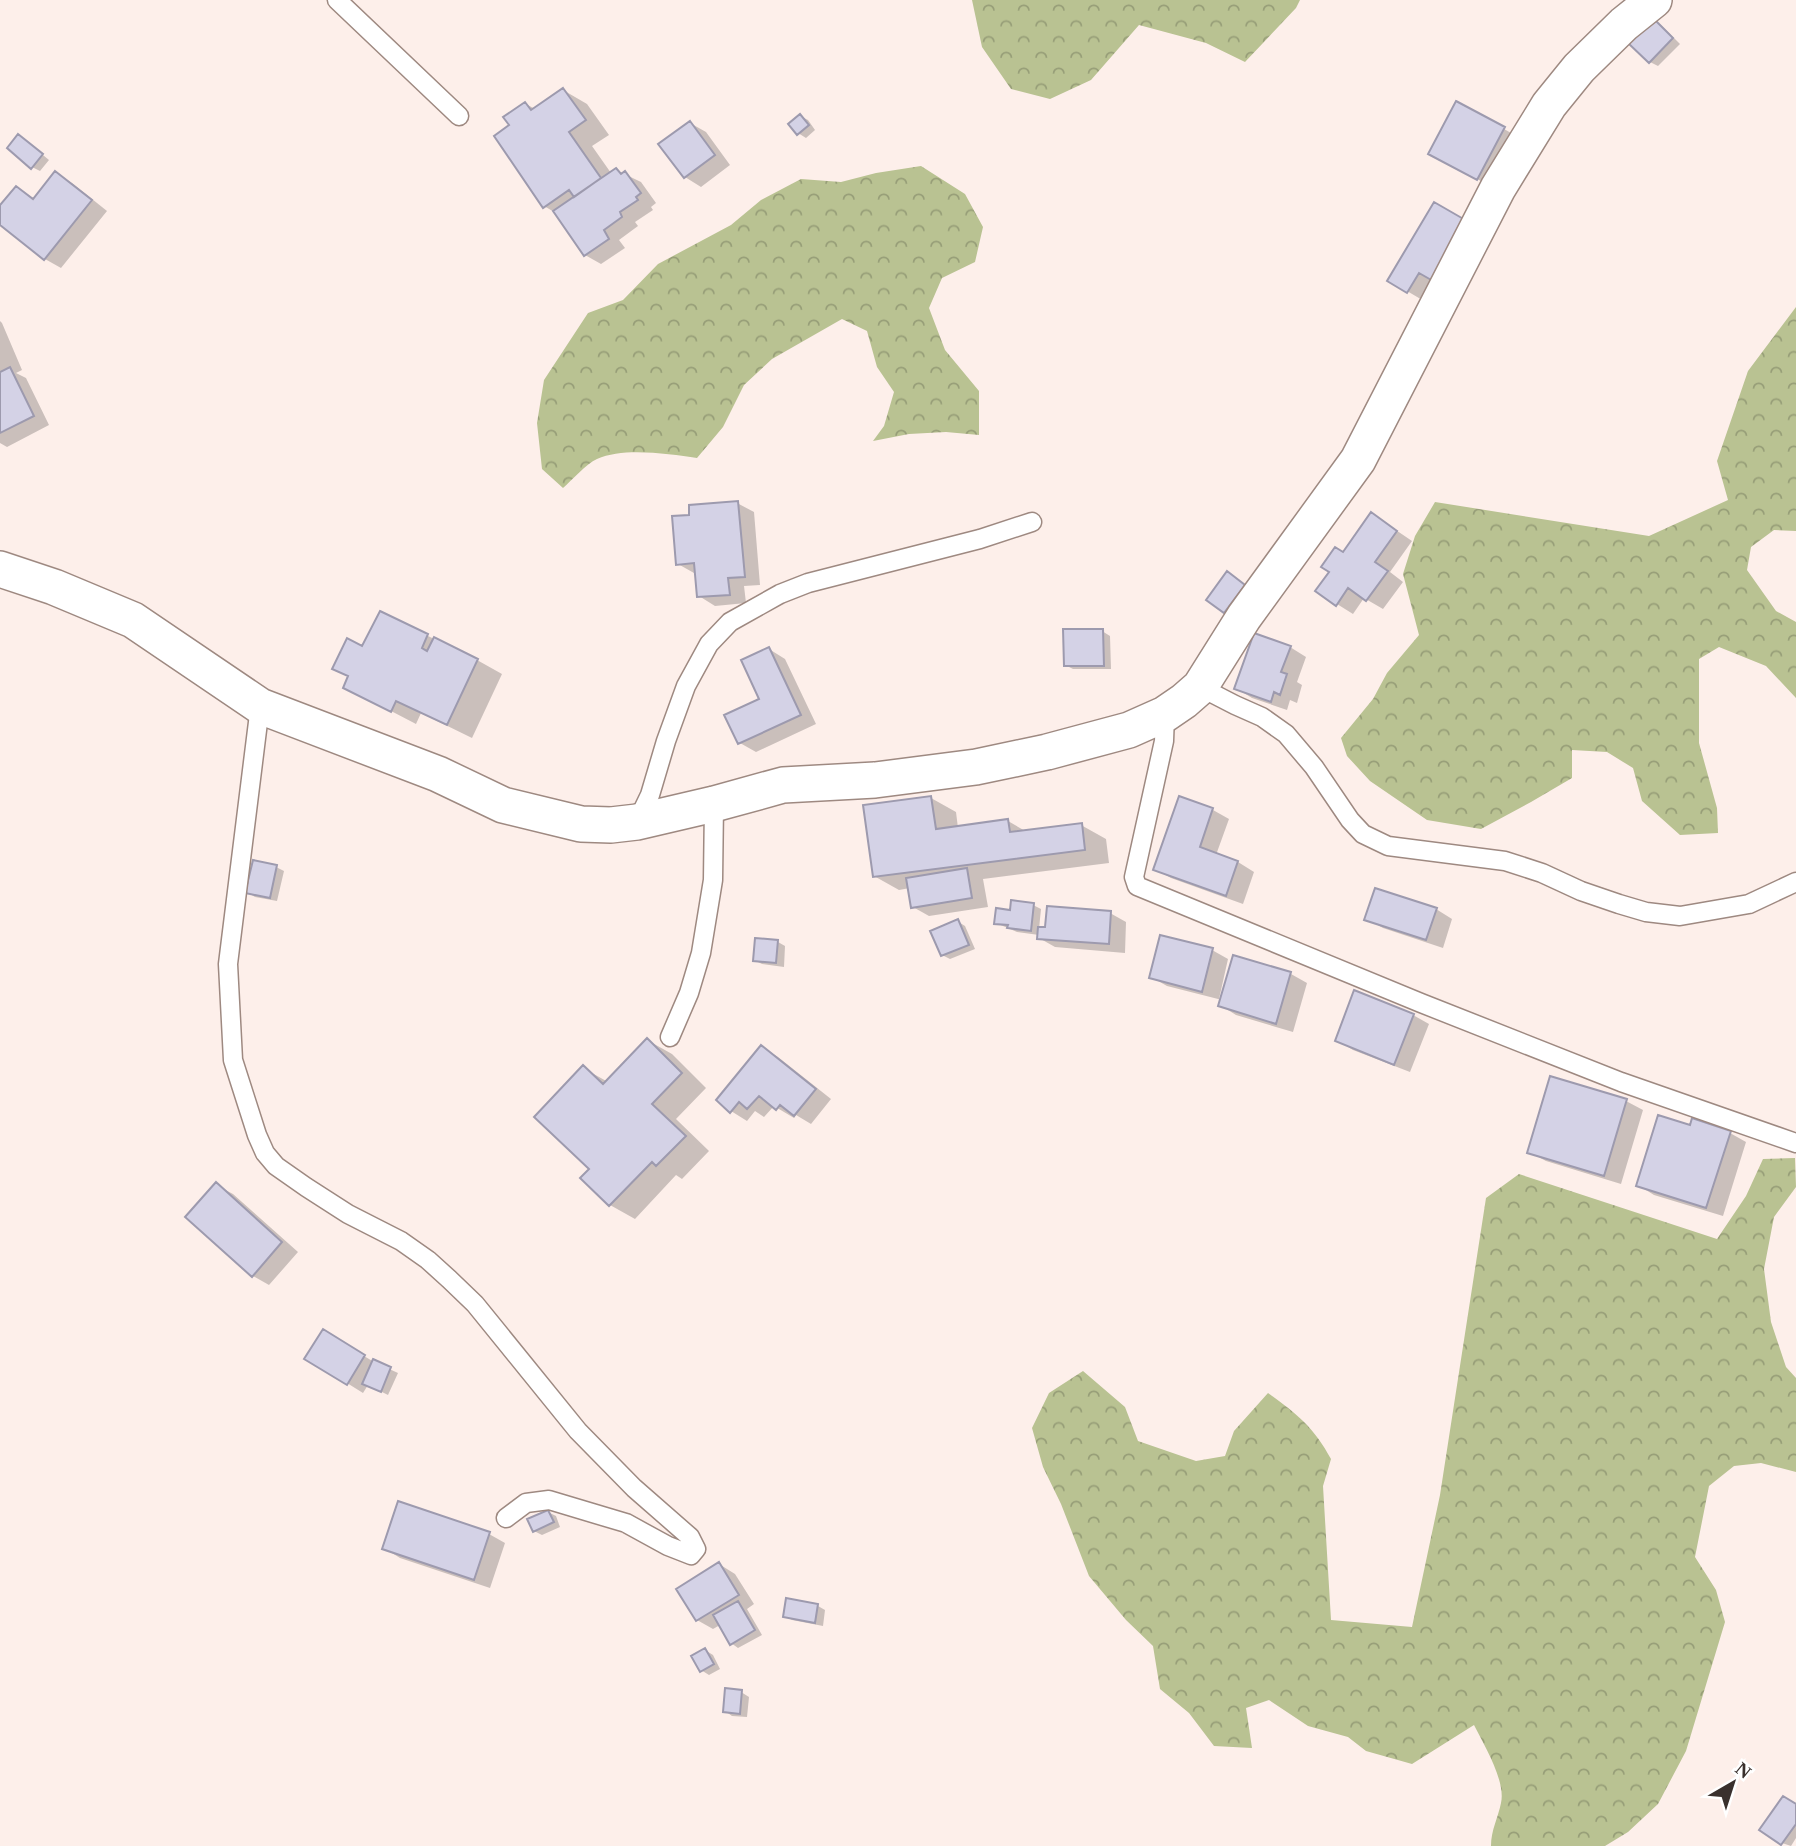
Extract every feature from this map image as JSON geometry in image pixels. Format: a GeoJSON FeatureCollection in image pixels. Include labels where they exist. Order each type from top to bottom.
{"type":"FeatureCollection","features":[{"type":"Feature","properties":{"kind":"street"},"geometry":{"type":"LineString","coordinates":[[0,569],[54,587],[133,620],[260,706],[438,774],[503,805],[581,824],[637,822],[783,785],[875,780],[976,767],[1047,752],[1129,730],[1165,714],[1200,687],[1244,617],[1358,460],[1498,188],[1549,105],[1579,68],[1624,24],[1654,0]]}},
{"type":"Feature","properties":{"kind":"lane"},"geometry":{"type":"LineString","coordinates":[[337,0],[459,116]]}},
{"type":"Feature","properties":{"kind":"lane"},"geometry":{"type":"LineString","coordinates":[[637,822],[650,795],[686,687],[709,644],[730,622],[780,594],[808,583],[980,539],[1032,522]]}},
{"type":"Feature","properties":{"kind":"lane"},"geometry":{"type":"LineString","coordinates":[[1200,687],[1262,717],[1286,734],[1314,767],[1350,820],[1363,834],[1388,846],[1505,861],[1619,904],[1646,912],[1680,916],[1749,904],[1796,882]]}},
{"type":"Feature","properties":{"kind":"lane"},"geometry":{"type":"LineString","coordinates":[[260,706],[228,964],[233,1060],[265,1153],[276,1166],[306,1187],[428,1259],[475,1304],[578,1431],[635,1488],[690,1537],[696,1549],[691,1555],[626,1523],[549,1500],[526,1503],[506,1518]]}},
{"type":"Feature","properties":{"kind":"lane"},"geometry":{"type":"LineString","coordinates":[[1165,714],[1164,741],[1134,877],[1137,886],[1621,1083],[1796,1143]]}},
{"type":"Feature","properties":{"kind":"lane"},"geometry":{"type":"LineString","coordinates":[[670,1037],[689,993],[701,953],[713,880],[714,804]]}},
{"type":"Feature","properties":{"kind":"green space"},"geometry":{"type":"Polygon","coordinates":[[[972,0],[1300,0],[1296,8],[1245,62],[1206,43],[1139,25],[1091,80],[1050,99],[1011,89],[982,47],[972,0]]]}},
{"type":"Feature","properties":{"kind":"green space"},"geometry":{"type":"Polygon","coordinates":[[[921,166],[965,194],[983,227],[975,262],[942,278],[929,308],[945,350],[979,391],[979,435],[946,432],[909,434],[873,441],[884,426],[894,392],[877,367],[867,331],[842,319],[772,359],[744,385],[723,427],[697,458],[646,452],[608,455],[588,465],[563,488],[542,469],[537,423],[544,380],[588,313],[623,300],[658,264],[731,225],[761,200],[801,179],[841,182],[921,166]]]}},
{"type":"Feature","properties":{"kind":"green space"},"geometry":{"type":"Polygon","coordinates":[[[1796,307],[1796,531],[1774,530],[1751,547],[1747,570],[1776,611],[1796,622],[1796,698],[1766,666],[1719,647],[1699,659],[1699,743],[1717,808],[1718,833],[1680,835],[1642,801],[1633,768],[1607,752],[1572,750],[1572,778],[1481,829],[1427,820],[1370,781],[1347,756],[1341,738],[1373,699],[1387,673],[1419,635],[1403,574],[1415,536],[1435,502],[1649,536],[1728,500],[1717,461],[1748,371],[1796,307]]]}},
{"type":"Feature","properties":{"kind":"green space"},"geometry":{"type":"Polygon","coordinates":[[[1795,1158],[1796,1187],[1774,1217],[1764,1269],[1771,1322],[1786,1367],[1796,1378],[1796,1472],[1761,1463],[1734,1466],[1709,1486],[1695,1557],[1716,1590],[1725,1622],[1686,1751],[1658,1804],[1628,1832],[1605,1846],[1491,1846],[1502,1794],[1493,1763],[1474,1725],[1412,1764],[1366,1751],[1348,1737],[1308,1726],[1269,1700],[1246,1708],[1252,1748],[1214,1746],[1189,1713],[1160,1689],[1153,1646],[1126,1620],[1089,1576],[1061,1504],[1043,1467],[1032,1428],[1049,1393],[1083,1371],[1125,1407],[1138,1441],[1196,1461],[1225,1456],[1234,1431],[1268,1393],[1304,1422],[1331,1459],[1323,1486],[1331,1620],[1412,1627],[1440,1495],[1486,1198],[1519,1174],[1717,1239],[1746,1196],[1763,1159],[1795,1158]]]}},
{"type":"Feature","properties":{"kind":"building"},"geometry":{"type":"Polygon","coordinates":[[[1653,18],[1673,38],[1649,63],[1628,43],[1653,18]]]}},
{"type":"Feature","properties":{"kind":"building"},"geometry":{"type":"Polygon","coordinates":[[[563,88],[586,120],[569,132],[601,178],[574,197],[569,190],[543,208],[494,136],[509,125],[503,117],[525,102],[531,110],[563,88]]]}},
{"type":"Feature","properties":{"kind":"building"},"geometry":{"type":"Polygon","coordinates":[[[1456,101],[1505,127],[1477,180],[1428,154],[1456,101]]]}},
{"type":"Feature","properties":{"kind":"building"},"geometry":{"type":"Polygon","coordinates":[[[800,114],[809,125],[797,135],[788,124],[800,114]]]}},
{"type":"Feature","properties":{"kind":"building"},"geometry":{"type":"Polygon","coordinates":[[[690,121],[715,155],[684,178],[658,144],[690,121]]]}},
{"type":"Feature","properties":{"kind":"building"},"geometry":{"type":"Polygon","coordinates":[[[18,134],[43,154],[31,169],[7,148],[18,134]]]}},
{"type":"Feature","properties":{"kind":"building"},"geometry":{"type":"Polygon","coordinates":[[[616,168],[621,174],[625,171],[641,193],[636,197],[638,200],[620,212],[622,217],[604,230],[609,239],[584,256],[553,211],[616,168]]]}},
{"type":"Feature","properties":{"kind":"building"},"geometry":{"type":"Polygon","coordinates":[[[55,171],[92,200],[44,260],[0,225],[0,205],[16,186],[33,199],[55,171]]]}},
{"type":"Feature","properties":{"kind":"building"},"geometry":{"type":"Polygon","coordinates":[[[1434,202],[1467,221],[1433,281],[1419,273],[1407,293],[1387,281],[1434,202]]]}},
{"type":"Feature","properties":{"kind":"building"},"geometry":{"type":"Polygon","coordinates":[[[10,367],[34,416],[0,433],[0,372],[10,367]]]}},
{"type":"Feature","properties":{"kind":"building"},"geometry":{"type":"Polygon","coordinates":[[[738,501],[745,577],[728,578],[730,595],[697,597],[694,563],[676,565],[672,516],[689,515],[689,505],[738,501]]]}},
{"type":"Feature","properties":{"kind":"building"},"geometry":{"type":"Polygon","coordinates":[[[1371,512],[1397,531],[1375,562],[1388,571],[1366,601],[1348,588],[1336,606],[1315,591],[1329,572],[1321,567],[1335,547],[1343,552],[1371,512]]]}},
{"type":"Feature","properties":{"kind":"building"},"geometry":{"type":"Polygon","coordinates":[[[1227,571],[1245,585],[1224,613],[1206,600],[1227,571]]]}},
{"type":"Feature","properties":{"kind":"building"},"geometry":{"type":"Polygon","coordinates":[[[380,611],[428,634],[422,648],[427,651],[434,637],[478,659],[447,725],[396,701],[391,712],[343,688],[348,676],[332,669],[347,638],[362,646],[380,611]]]}},
{"type":"Feature","properties":{"kind":"building"},"geometry":{"type":"Polygon","coordinates":[[[1063,629],[1103,629],[1104,666],[1064,666],[1063,629]]]}},
{"type":"Feature","properties":{"kind":"building"},"geometry":{"type":"Polygon","coordinates":[[[1254,633],[1291,646],[1281,672],[1287,674],[1280,695],[1274,692],[1271,702],[1234,689],[1254,633]]]}},
{"type":"Feature","properties":{"kind":"building"},"geometry":{"type":"Polygon","coordinates":[[[769,647],[801,715],[738,744],[724,715],[759,699],[741,660],[769,647]]]}},
{"type":"Feature","properties":{"kind":"building"},"geometry":{"type":"Polygon","coordinates":[[[931,796],[936,829],[1008,819],[1010,832],[1082,823],[1085,850],[873,877],[863,805],[931,796]]]}},
{"type":"Feature","properties":{"kind":"building"},"geometry":{"type":"Polygon","coordinates":[[[1179,796],[1213,808],[1200,847],[1238,861],[1226,896],[1153,870],[1179,796]]]}},
{"type":"Feature","properties":{"kind":"building"},"geometry":{"type":"Polygon","coordinates":[[[253,860],[277,865],[270,898],[245,893],[253,860]]]}},
{"type":"Feature","properties":{"kind":"building"},"geometry":{"type":"Polygon","coordinates":[[[967,868],[972,898],[911,908],[906,878],[967,868]]]}},
{"type":"Feature","properties":{"kind":"building"},"geometry":{"type":"Polygon","coordinates":[[[1375,888],[1437,908],[1426,940],[1364,920],[1375,888]]]}},
{"type":"Feature","properties":{"kind":"building"},"geometry":{"type":"Polygon","coordinates":[[[1011,900],[1034,903],[1031,931],[994,924],[996,908],[1010,910],[1011,900]]]}},
{"type":"Feature","properties":{"kind":"building"},"geometry":{"type":"Polygon","coordinates":[[[1047,906],[1111,911],[1109,944],[1037,939],[1038,927],[1045,927],[1047,906]]]}},
{"type":"Feature","properties":{"kind":"building"},"geometry":{"type":"Polygon","coordinates":[[[958,919],[969,945],[941,956],[930,931],[958,919]]]}},
{"type":"Feature","properties":{"kind":"building"},"geometry":{"type":"Polygon","coordinates":[[[1160,935],[1213,948],[1202,992],[1149,978],[1160,935]]]}},
{"type":"Feature","properties":{"kind":"building"},"geometry":{"type":"Polygon","coordinates":[[[755,938],[778,940],[776,963],[753,961],[755,938]]]}},
{"type":"Feature","properties":{"kind":"building"},"geometry":{"type":"Polygon","coordinates":[[[1233,955],[1291,972],[1276,1024],[1218,1006],[1233,955]]]}},
{"type":"Feature","properties":{"kind":"building"},"geometry":{"type":"Polygon","coordinates":[[[1354,990],[1414,1014],[1394,1065],[1335,1041],[1354,990]]]}},
{"type":"Feature","properties":{"kind":"building"},"geometry":{"type":"Polygon","coordinates":[[[647,1038],[682,1073],[652,1104],[686,1136],[656,1166],[652,1162],[609,1206],[580,1178],[589,1169],[534,1117],[583,1065],[603,1084],[647,1038]]]}},
{"type":"Feature","properties":{"kind":"building"},"geometry":{"type":"Polygon","coordinates":[[[761,1045],[816,1089],[794,1116],[780,1105],[776,1110],[759,1096],[747,1109],[739,1102],[730,1113],[716,1100],[761,1045]]]}},
{"type":"Feature","properties":{"kind":"building"},"geometry":{"type":"Polygon","coordinates":[[[1550,1076],[1627,1099],[1604,1176],[1527,1153],[1550,1076]]]}},
{"type":"Feature","properties":{"kind":"building"},"geometry":{"type":"Polygon","coordinates":[[[1658,1115],[1690,1125],[1692,1118],[1731,1131],[1706,1208],[1636,1186],[1658,1115]]]}},
{"type":"Feature","properties":{"kind":"building"},"geometry":{"type":"Polygon","coordinates":[[[216,1182],[282,1242],[252,1277],[185,1217],[216,1182]]]}},
{"type":"Feature","properties":{"kind":"building"},"geometry":{"type":"Polygon","coordinates":[[[323,1329],[365,1355],[347,1385],[304,1359],[323,1329]]]}},
{"type":"Feature","properties":{"kind":"building"},"geometry":{"type":"Polygon","coordinates":[[[373,1359],[391,1367],[381,1392],[362,1384],[373,1359]]]}},
{"type":"Feature","properties":{"kind":"building"},"geometry":{"type":"Polygon","coordinates":[[[398,1501],[490,1532],[474,1580],[382,1549],[398,1501]]]}},
{"type":"Feature","properties":{"kind":"building"},"geometry":{"type":"Polygon","coordinates":[[[548,1510],[554,1522],[533,1532],[527,1519],[548,1510]]]}},
{"type":"Feature","properties":{"kind":"building"},"geometry":{"type":"Polygon","coordinates":[[[719,1562],[739,1595],[696,1621],[676,1589],[719,1562]]]}},
{"type":"Feature","properties":{"kind":"building"},"geometry":{"type":"Polygon","coordinates":[[[786,1598],[818,1604],[815,1623],[783,1617],[786,1598]]]}},
{"type":"Feature","properties":{"kind":"building"},"geometry":{"type":"Polygon","coordinates":[[[738,1601],[755,1630],[730,1645],[713,1615],[738,1601]]]}},
{"type":"Feature","properties":{"kind":"building"},"geometry":{"type":"Polygon","coordinates":[[[705,1648],[714,1664],[700,1672],[691,1656],[705,1648]]]}},
{"type":"Feature","properties":{"kind":"building"},"geometry":{"type":"Polygon","coordinates":[[[725,1688],[742,1690],[740,1714],[723,1712],[725,1688]]]}},
{"type":"Feature","properties":{"kind":"building"},"geometry":{"type":"Polygon","coordinates":[[[1783,1796],[1796,1804],[1796,1824],[1781,1845],[1759,1830],[1783,1796]]]}}]}
